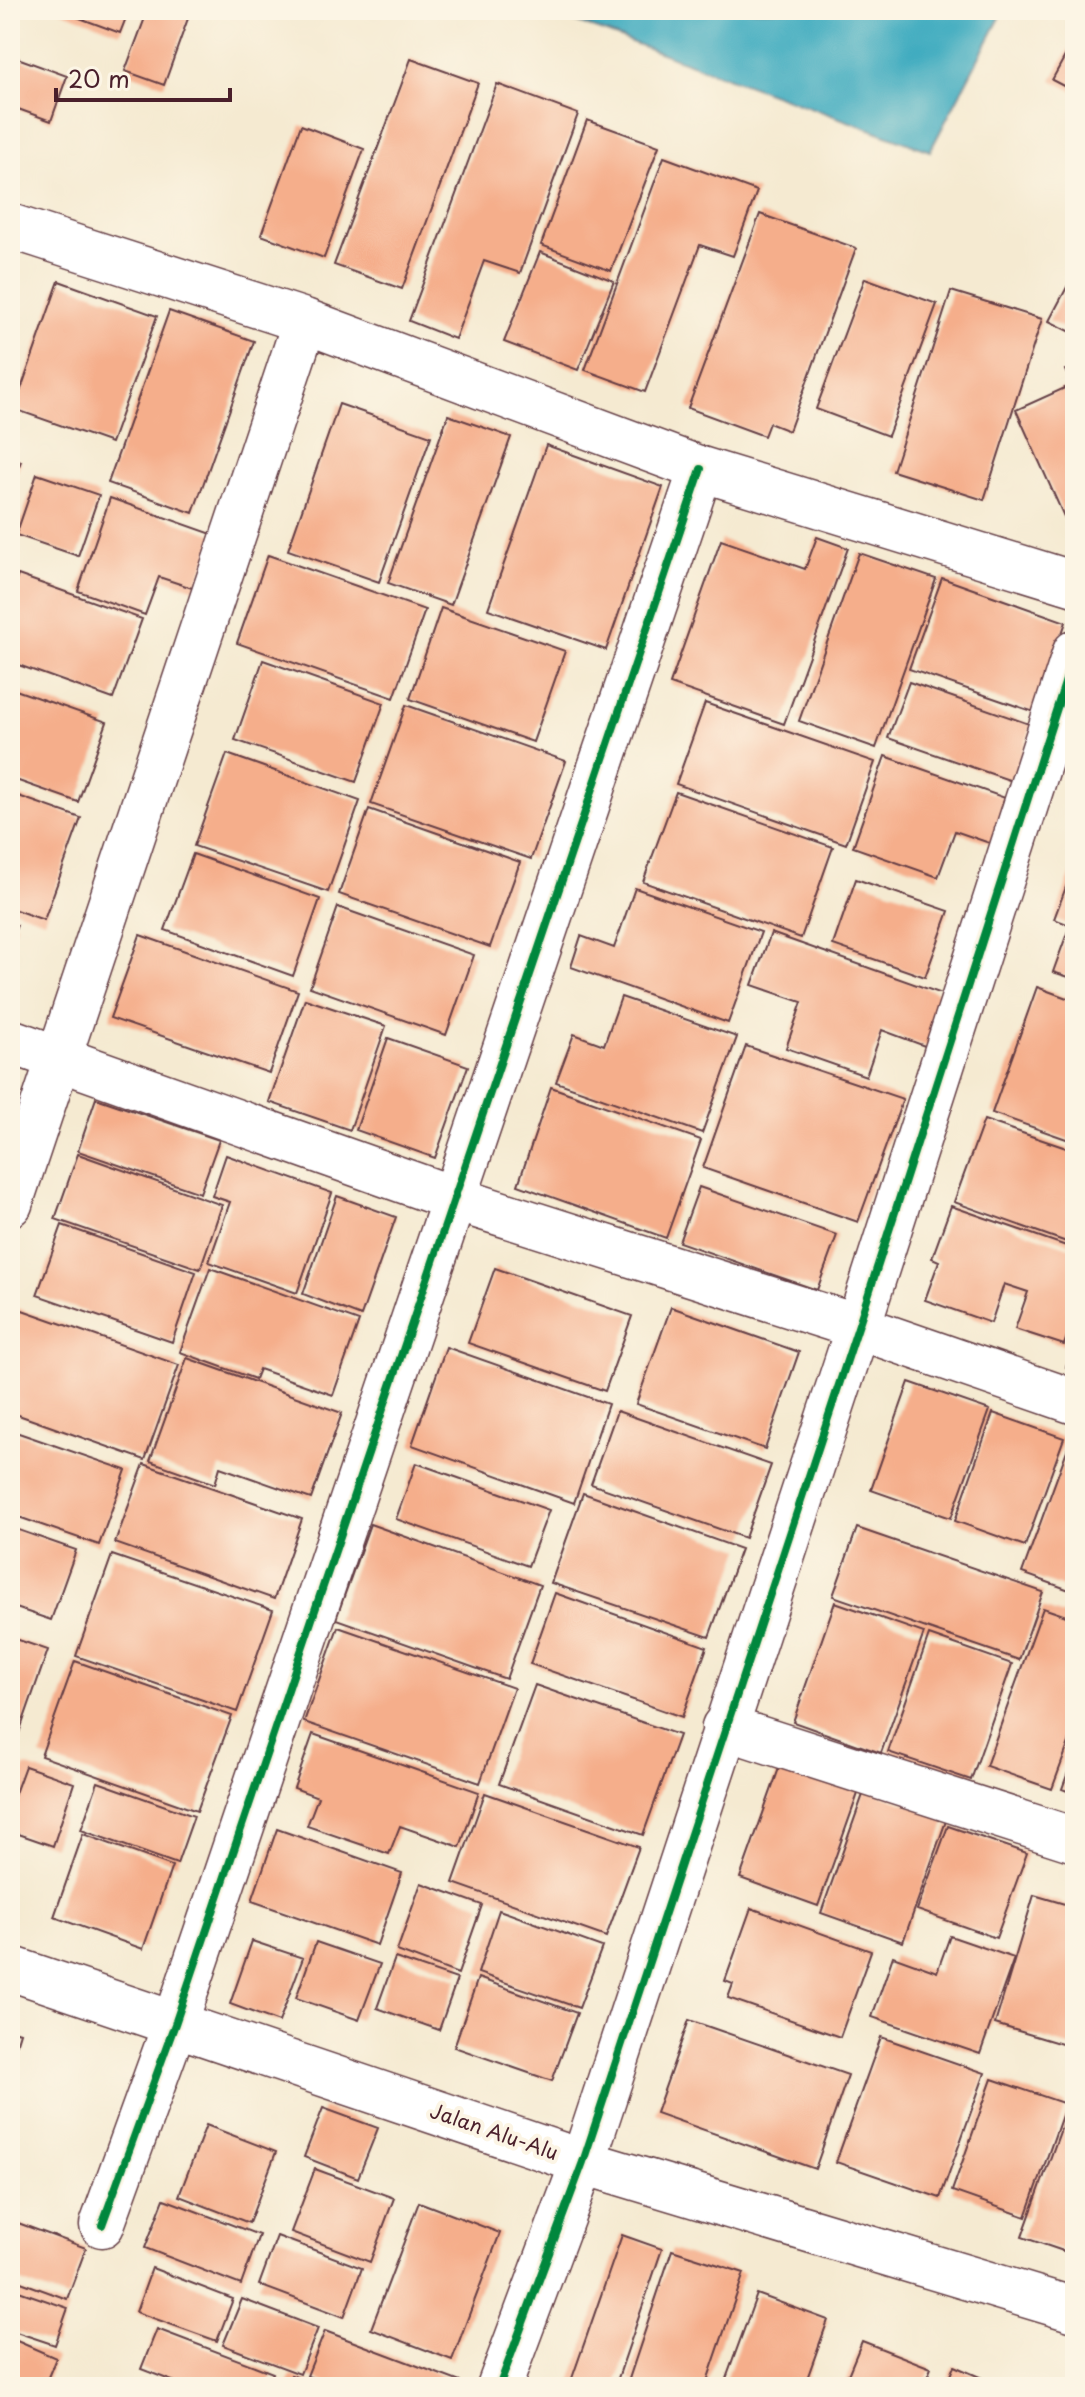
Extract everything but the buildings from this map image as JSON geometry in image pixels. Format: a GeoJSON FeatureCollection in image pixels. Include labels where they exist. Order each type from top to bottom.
{"type":"FeatureCollection","features":[{"type":"Feature","properties":{"kind":"street"},"geometry":{"type":"LineString","coordinates":[[10,226],[305,321],[701,469],[1075,584]]}},
{"type":"Feature","properties":{"kind":"street"},"geometry":{"type":"LineString","coordinates":[[10,1204],[305,321]]}},
{"type":"Feature","properties":{"kind":"street"},"geometry":{"type":"LineString","coordinates":[[102,2225],[175,2024],[701,469]]}},
{"type":"Feature","properties":{"kind":"street"},"geometry":{"type":"LineString","coordinates":[[499,2387],[583,2162],[858,1327],[1075,652]]}},
{"type":"Feature","properties":{"kind":"street"},"geometry":{"type":"LineString","coordinates":[[10,1041],[452,1198],[858,1327],[1075,1402]]}},
{"type":"Feature","properties":{"kind":"street"},"geometry":{"type":"LineString","coordinates":[[724,1727],[1075,1840]]}},
{"type":"Feature","properties":{"kind":"street","name":"Jalan Alu-Alu"},"geometry":{"type":"LineString","coordinates":[[10,1968],[583,2162],[1075,2310]]}},
{"type":"Feature","properties":{"kind":"water"},"geometry":{"type":"Polygon","coordinates":[[[543,10],[1004,10],[930,151],[543,10]]]}},
{"type":"Feature","properties":{"kind":"cycle path"},"geometry":{"type":"LineString","coordinates":[[102,2225],[175,2024],[701,469]]}},
{"type":"Feature","properties":{"kind":"cycle path"},"geometry":{"type":"LineString","coordinates":[[499,2387],[583,2162],[858,1327],[1075,652]]}}]}
